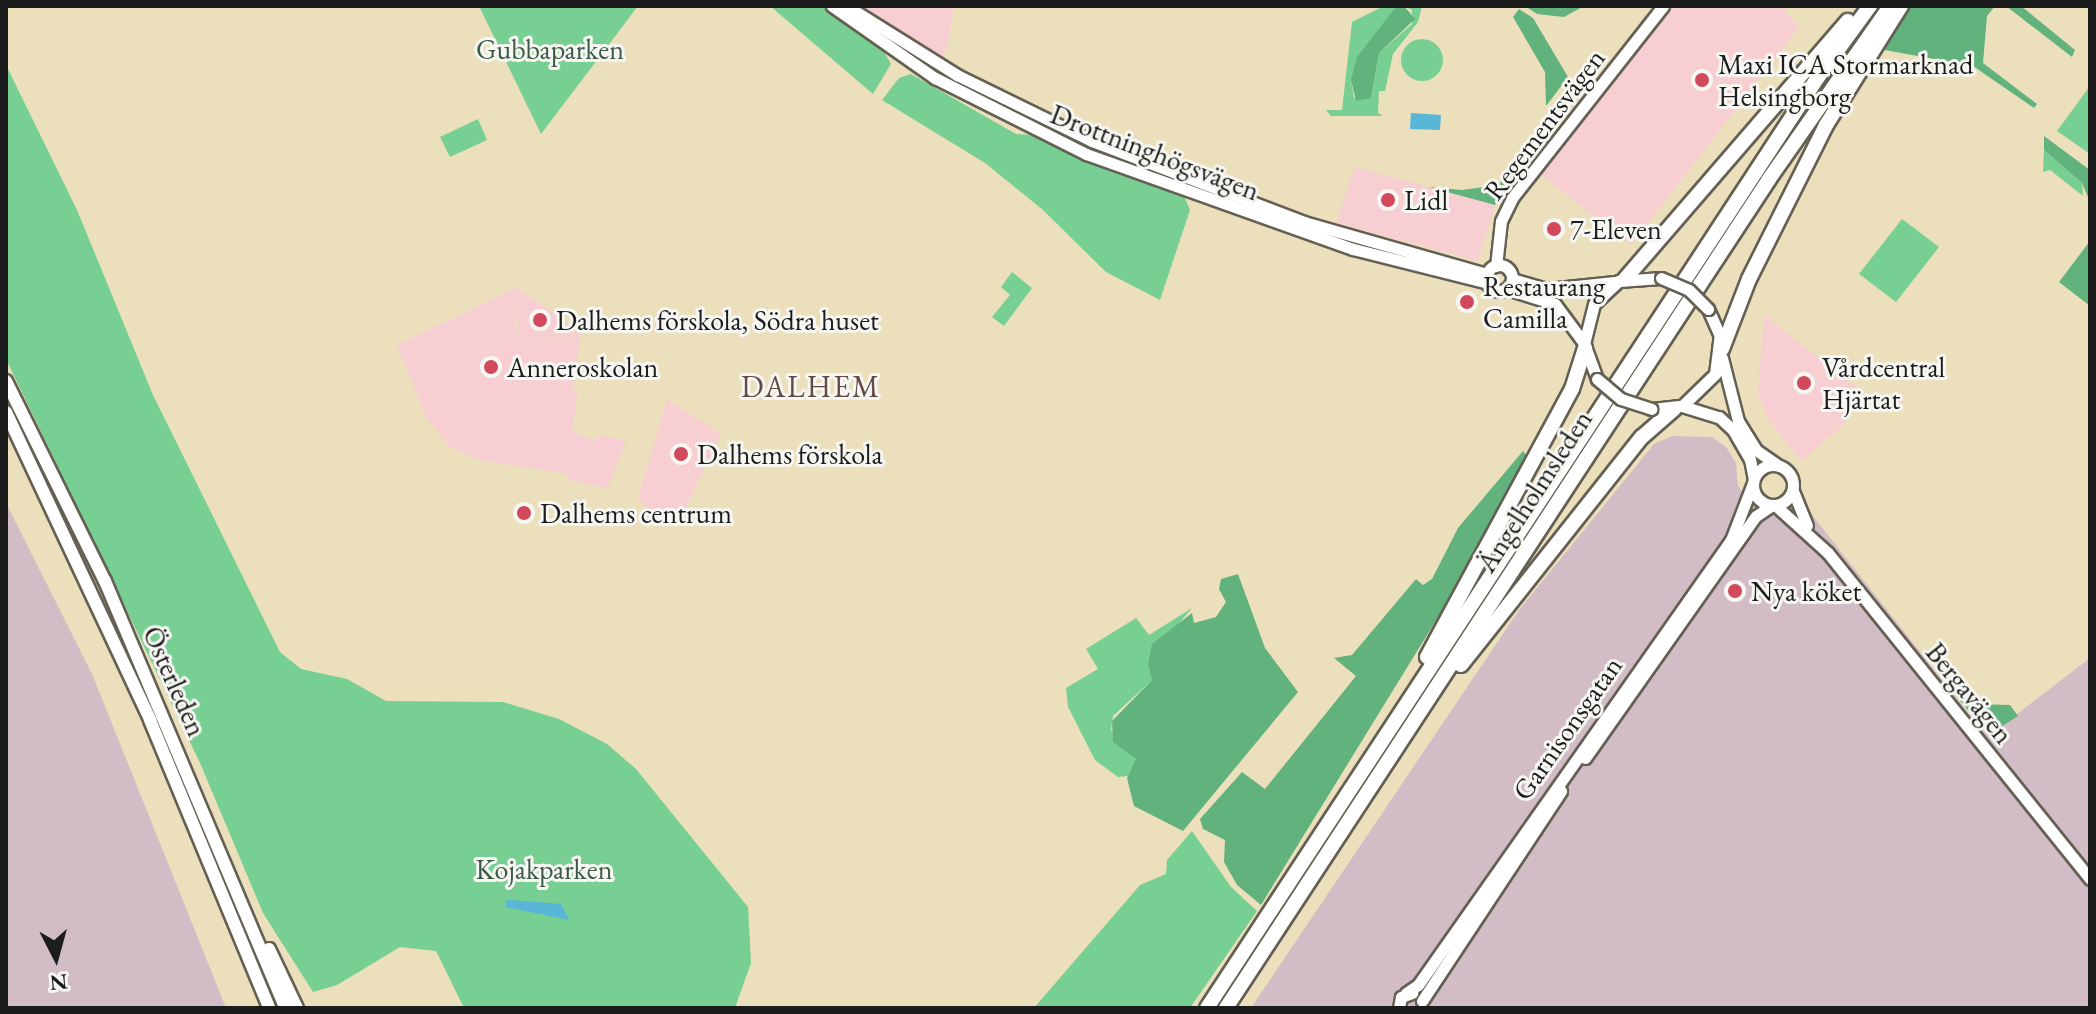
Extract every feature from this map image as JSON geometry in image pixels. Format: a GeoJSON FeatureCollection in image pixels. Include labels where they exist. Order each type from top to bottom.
{"type":"FeatureCollection","features":[{"type":"Feature","properties":{"kind":"highway"},"geometry":{"type":"LineString","coordinates":[[1622,280],[1861,6]]}},
{"type":"Feature","properties":{"kind":"highway","name":"Ängelholmsleden"},"geometry":{"type":"LineString","coordinates":[[1207,1008],[1809,91],[1870,6]]}},
{"type":"Feature","properties":{"kind":"highway","name":"Ängelholmsleden"},"geometry":{"type":"LineString","coordinates":[[1226,1008],[1769,179],[1890,6]]}},
{"type":"Feature","properties":{"kind":"highway"},"geometry":{"type":"LineString","coordinates":[[1722,352],[1749,279],[1826,125],[1901,6]]}},
{"type":"Feature","properties":{"kind":"highway"},"geometry":{"type":"LineString","coordinates":[[1369,761],[1379,733],[1446,623],[1572,389],[1584,346]]}},
{"type":"Feature","properties":{"kind":"highway"},"geometry":{"type":"LineString","coordinates":[[1410,727],[1642,437],[1678,407]]}},
{"type":"Feature","properties":{"kind":"main road","name":"Österleden"},"geometry":{"type":"LineString","coordinates":[[6,381],[99,568],[210,821],[285,1008]]}},
{"type":"Feature","properties":{"kind":"main road","name":"Österleden"},"geometry":{"type":"LineString","coordinates":[[6,412],[150,720],[269,1008]]}},
{"type":"Feature","properties":{"kind":"main road"},"geometry":{"type":"LineString","coordinates":[[210,821],[297,1008]]}},
{"type":"Feature","properties":{"kind":"main road"},"geometry":{"type":"LineString","coordinates":[[242,942],[263,1008]]}},
{"type":"Feature","properties":{"kind":"street","name":"Drottninghögsvägen"},"geometry":{"type":"LineString","coordinates":[[832,6],[935,78],[1086,154],[1343,246],[1490,274]]}},
{"type":"Feature","properties":{"kind":"street","name":"Drottninghögsvägen"},"geometry":{"type":"LineString","coordinates":[[847,6],[969,82],[1092,141],[1304,222],[1490,274]]}},
{"type":"Feature","properties":{"kind":"street","name":"Regementsvägen"},"geometry":{"type":"LineString","coordinates":[[1490,274],[1512,198],[1663,6]]}},
{"type":"Feature","properties":{"kind":"street","name":"Regementsvägen"},"geometry":{"type":"LineString","coordinates":[[1500,236],[1509,279]]}},
{"type":"Feature","properties":{"kind":"street"},"geometry":{"type":"LineString","coordinates":[[1490,274],[1495,290],[1509,279]]}},
{"type":"Feature","properties":{"kind":"street"},"geometry":{"type":"LineString","coordinates":[[1490,274],[1509,279],[1547,289],[1661,278],[1689,290],[1708,309],[1738,421],[1756,450],[1791,476],[1793,491],[1773,506],[1755,496],[1750,459],[1733,430],[1719,417],[1678,407],[1651,409],[1621,399],[1597,379],[1584,346],[1555,304],[1509,279]]}},
{"type":"Feature","properties":{"kind":"street"},"geometry":{"type":"LineString","coordinates":[[1584,346],[1591,309],[1622,280]]}},
{"type":"Feature","properties":{"kind":"street"},"geometry":{"type":"LineString","coordinates":[[1678,407],[1708,384],[1722,352]]}},
{"type":"Feature","properties":{"kind":"street"},"geometry":{"type":"LineString","coordinates":[[1753,481],[1761,469],[1779,466]]}},
{"type":"Feature","properties":{"kind":"street","name":"Garnisonsgatan"},"geometry":{"type":"LineString","coordinates":[[1398,1007],[1406,993],[1418,985],[1731,540],[1753,481]]}},
{"type":"Feature","properties":{"kind":"street","name":"Bergavägen"},"geometry":{"type":"LineString","coordinates":[[1793,491],[1814,536],[2090,879]]}},
{"type":"Feature","properties":{"kind":"street","name":"Garnisonsgatan"},"geometry":{"type":"LineString","coordinates":[[1406,993],[1422,1004],[1561,791],[1756,516],[1773,506]]}},
{"type":"Feature","properties":{"kind":"street","name":"Bergavägen"},"geometry":{"type":"LineString","coordinates":[[1773,506],[1814,536]]}},
{"type":"Feature","properties":{"kind":"shaded area"},"geometry":{"type":"Polygon","coordinates":[[[859,6],[954,6],[947,49],[941,59],[859,6]]]}},
{"type":"Feature","properties":{"kind":"shaded area"},"geometry":{"type":"Polygon","coordinates":[[[1669,6],[1781,6],[1799,27],[1631,245],[1537,172],[1669,6]]]}},
{"type":"Feature","properties":{"kind":"shaded area"},"geometry":{"type":"Polygon","coordinates":[[[1355,167],[1495,205],[1478,261],[1336,223],[1355,167]]]}},
{"type":"Feature","properties":{"kind":"shaded area","name":"Anneroskolan"},"geometry":{"type":"Polygon","coordinates":[[[517,287],[521,290],[515,314],[519,332],[516,314],[522,291],[573,327],[571,342],[521,334],[571,343],[575,330],[581,335],[572,388],[578,392],[572,431],[596,441],[598,435],[626,441],[608,488],[568,480],[568,474],[479,460],[450,447],[426,417],[397,345],[517,287]]]}},
{"type":"Feature","properties":{"kind":"shaded area","name":"Vårdcentral Hjärtat"},"geometry":{"type":"Polygon","coordinates":[[[1764,315],[1866,395],[1843,425],[1801,461],[1768,419],[1758,393],[1764,315]]]}},
{"type":"Feature","properties":{"kind":"shaded area","name":"Dalhems förskola"},"geometry":{"type":"Polygon","coordinates":[[[667,399],[721,434],[679,522],[650,511],[638,498],[667,399]]]}},
{"type":"Feature","properties":{"kind":"shaded area"},"geometry":{"type":"Polygon","coordinates":[[[1672,436],[1712,437],[1726,447],[1736,463],[1738,486],[1757,511],[1774,516],[1805,506],[1973,719],[1996,730],[2090,658],[2090,1008],[1251,1008],[1519,610],[1654,444],[1672,436]]]}},
{"type":"Feature","properties":{"kind":"shaded area"},"geometry":{"type":"Polygon","coordinates":[[[6,503],[92,674],[226,1008],[6,1008],[6,503]]]}},
{"type":"Feature","properties":{"kind":"green space","name":"Gubbaparken"},"geometry":{"type":"Polygon","coordinates":[[[479,6],[638,6],[541,134],[479,6]]]}},
{"type":"Feature","properties":{"kind":"green space"},"geometry":{"type":"Polygon","coordinates":[[[770,6],[824,6],[883,50],[891,64],[873,94],[770,6]]]}},
{"type":"Feature","properties":{"kind":"green space"},"geometry":{"type":"Polygon","coordinates":[[[1384,6],[1399,6],[1370,43],[1351,80],[1354,98],[1371,98],[1379,53],[1412,24],[1412,10],[1404,6],[1422,6],[1418,22],[1393,54],[1385,91],[1379,91],[1378,113],[1383,116],[1331,116],[1326,110],[1342,110],[1352,22],[1384,6]]]}},
{"type":"Feature","properties":{"kind":"green space"},"geometry":{"type":"Polygon","coordinates":[[[1404,6],[1415,19],[1379,53],[1371,98],[1356,101],[1351,80],[1357,57],[1395,8],[1404,6]]]}},
{"type":"Feature","properties":{"kind":"green space"},"geometry":{"type":"Polygon","coordinates":[[[1525,6],[1584,6],[1564,17],[1537,14],[1525,6]]]}},
{"type":"Feature","properties":{"kind":"green space"},"geometry":{"type":"Polygon","coordinates":[[[1911,6],[1995,6],[1987,16],[1983,63],[2037,104],[2034,108],[1973,66],[1879,49],[1911,6]]]}},
{"type":"Feature","properties":{"kind":"green space"},"geometry":{"type":"Polygon","coordinates":[[[2006,6],[2021,6],[2075,50],[2072,57],[2006,6]]]}},
{"type":"Feature","properties":{"kind":"green space"},"geometry":{"type":"Polygon","coordinates":[[[1519,9],[1533,18],[1568,77],[1546,106],[1545,72],[1513,17],[1519,9]]]}},
{"type":"Feature","properties":{"kind":"green space"},"geometry":{"type":"Polygon","coordinates":[[[1422,39],[1437,45],[1443,60],[1437,75],[1422,81],[1407,75],[1401,60],[1407,45],[1422,39]]]}},
{"type":"Feature","properties":{"kind":"green space","name":"Kojakparken"},"geometry":{"type":"Polygon","coordinates":[[[6,65],[77,210],[153,395],[280,652],[301,669],[347,679],[386,701],[503,702],[559,719],[607,744],[636,769],[748,907],[751,963],[735,1008],[464,1008],[436,951],[400,947],[337,985],[313,992],[263,913],[200,763],[6,359],[6,65]]]}},
{"type":"Feature","properties":{"kind":"green space"},"geometry":{"type":"Polygon","coordinates":[[[911,74],[1016,134],[1033,135],[1184,196],[1190,210],[1160,300],[1106,272],[1043,210],[985,163],[882,100],[899,78],[911,74]]]}},
{"type":"Feature","properties":{"kind":"green space"},"geometry":{"type":"Polygon","coordinates":[[[2090,86],[2090,154],[2057,131],[2090,86]]]}},
{"type":"Feature","properties":{"kind":"green space"},"geometry":{"type":"Polygon","coordinates":[[[478,119],[487,140],[450,157],[440,137],[478,119]]]}},
{"type":"Feature","properties":{"kind":"green space"},"geometry":{"type":"Polygon","coordinates":[[[1544,124],[1552,129],[1521,175],[1510,170],[1513,183],[1495,205],[1429,187],[1462,190],[1499,185],[1509,169],[1534,148],[1544,124]]]}},
{"type":"Feature","properties":{"kind":"green space"},"geometry":{"type":"Polygon","coordinates":[[[2044,136],[2090,170],[2090,202],[2082,183],[2044,150],[2044,136]]]}},
{"type":"Feature","properties":{"kind":"green space"},"geometry":{"type":"Polygon","coordinates":[[[2044,150],[2082,183],[2083,196],[2050,170],[2043,172],[2044,150]]]}},
{"type":"Feature","properties":{"kind":"green space"},"geometry":{"type":"Polygon","coordinates":[[[1902,219],[1939,247],[1896,302],[1859,274],[1902,219]]]}},
{"type":"Feature","properties":{"kind":"green space"},"geometry":{"type":"Polygon","coordinates":[[[2090,241],[2090,306],[2059,282],[2090,241]]]}},
{"type":"Feature","properties":{"kind":"green space"},"geometry":{"type":"Polygon","coordinates":[[[1012,272],[1032,288],[1004,326],[992,317],[1010,295],[1001,287],[1012,272]]]}},
{"type":"Feature","properties":{"kind":"green space"},"geometry":{"type":"Polygon","coordinates":[[[1523,451],[1526,455],[1443,609],[1261,905],[1237,885],[1224,862],[1225,840],[1203,829],[1200,819],[1242,772],[1265,789],[1356,676],[1334,658],[1352,655],[1416,579],[1423,585],[1432,579],[1458,528],[1523,451]]]}},
{"type":"Feature","properties":{"kind":"green space"},"geometry":{"type":"Polygon","coordinates":[[[1238,574],[1265,648],[1298,692],[1183,831],[1134,806],[1127,778],[1136,759],[1113,742],[1112,721],[1152,680],[1148,665],[1152,644],[1192,613],[1194,623],[1216,617],[1226,602],[1219,589],[1221,579],[1238,574]]]}},
{"type":"Feature","properties":{"kind":"green space"},"geometry":{"type":"Polygon","coordinates":[[[1192,608],[1152,655],[1148,665],[1152,680],[1113,716],[1111,730],[1137,761],[1128,776],[1118,777],[1095,760],[1068,707],[1066,688],[1098,669],[1086,649],[1136,618],[1149,635],[1192,608]]]}},
{"type":"Feature","properties":{"kind":"green space"},"geometry":{"type":"Polygon","coordinates":[[[1954,687],[1976,704],[2010,705],[2018,716],[1996,730],[1983,728],[1950,689],[1954,687]]]}},
{"type":"Feature","properties":{"kind":"green space"},"geometry":{"type":"Polygon","coordinates":[[[1192,831],[1231,887],[1257,911],[1190,1008],[1034,1008],[1140,885],[1166,874],[1167,860],[1192,831]]]}},
{"type":"Feature","properties":{"kind":"water"},"geometry":{"type":"Polygon","coordinates":[[[1411,113],[1441,115],[1440,130],[1410,129],[1411,113]]]}},
{"type":"Feature","properties":{"kind":"water"},"geometry":{"type":"Polygon","coordinates":[[[505,901],[561,904],[569,920],[506,907],[505,901]]]}},
{"type":"Feature","properties":{"kind":"place","name":"Maxi ICA Stormarknad Helsingborg"},"geometry":{"type":"Point","coordinates":[1702,80]}},
{"type":"Feature","properties":{"kind":"place","name":"Lidl"},"geometry":{"type":"Point","coordinates":[1388,200]}},
{"type":"Feature","properties":{"kind":"place","name":"7-Eleven"},"geometry":{"type":"Point","coordinates":[1554,229]}},
{"type":"Feature","properties":{"kind":"place","name":"Restaurang Camilla"},"geometry":{"type":"Point","coordinates":[1467,302]}},
{"type":"Feature","properties":{"kind":"place","name":"Dalhems förskola, Södra huset"},"geometry":{"type":"Point","coordinates":[540,320]}},
{"type":"Feature","properties":{"kind":"place","name":"Anneroskolan"},"geometry":{"type":"Point","coordinates":[491,367]}},
{"type":"Feature","properties":{"kind":"place","name":"Vårdcentral Hjärtat"},"geometry":{"type":"Point","coordinates":[1804,383]}},
{"type":"Feature","properties":{"kind":"place","name":"Dalhems förskola"},"geometry":{"type":"Point","coordinates":[681,454]}},
{"type":"Feature","properties":{"kind":"place","name":"Dalhems centrum"},"geometry":{"type":"Point","coordinates":[524,513]}},
{"type":"Feature","properties":{"kind":"place","name":"Nya köket"},"geometry":{"type":"Point","coordinates":[1735,591]}},
{"type":"Feature","properties":{"kind":"district","name":"DALHEM"},"geometry":{"type":"Point","coordinates":[811,387]}}]}
